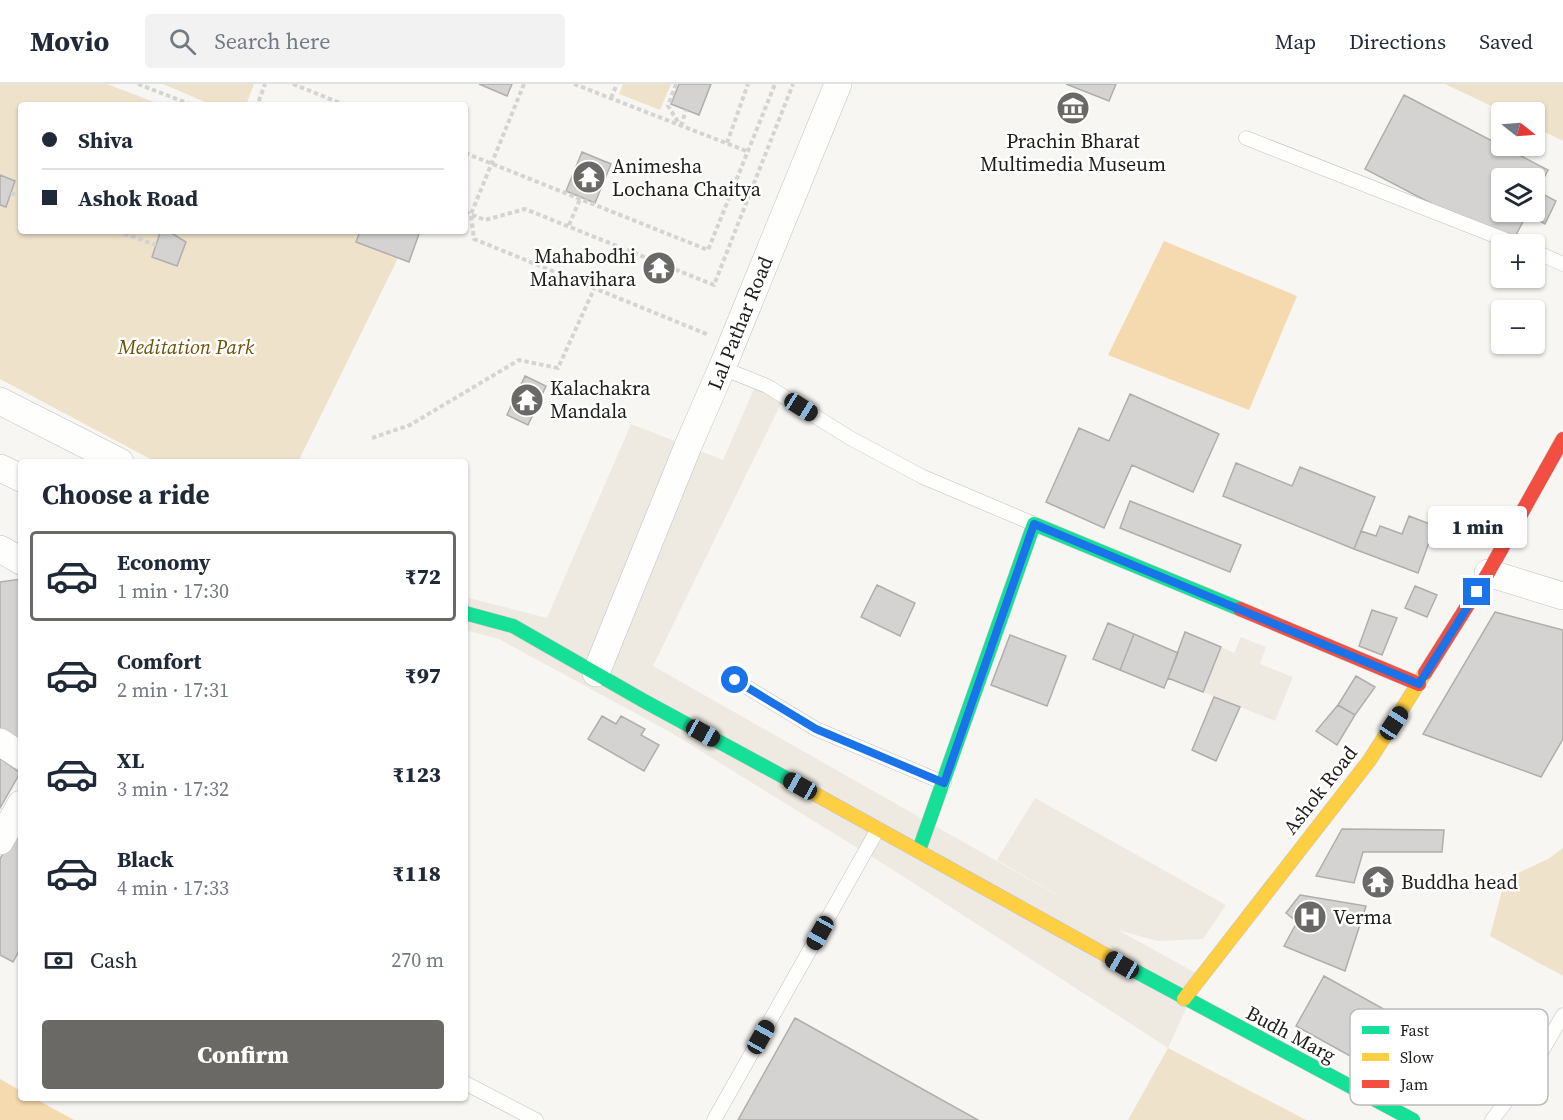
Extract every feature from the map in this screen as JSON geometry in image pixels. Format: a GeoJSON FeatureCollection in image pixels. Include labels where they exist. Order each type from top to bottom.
{"type":"FeatureCollection","features":[{"type":"Feature","properties":{"kind":"street","name":"Lal Pathar Road"},"geometry":{"type":"LineString","coordinates":[[596,673],[838,84]]}},
{"type":"Feature","properties":{"kind":"street"},"geometry":{"type":"LineString","coordinates":[[0,401],[115,459]]}},
{"type":"Feature","properties":{"kind":"street","name":"Ashok Road"},"geometry":{"type":"LineString","coordinates":[[1184,999],[1368,761],[1488,573],[1563,439]]}},
{"type":"Feature","properties":{"kind":"street"},"geometry":{"type":"LineString","coordinates":[[0,468],[18,477]]}},
{"type":"Feature","properties":{"kind":"street"},"geometry":{"type":"LineString","coordinates":[[919,850],[1034,524],[1419,684]]}},
{"type":"Feature","properties":{"kind":"street"},"geometry":{"type":"LineString","coordinates":[[0,549],[18,559]]}},
{"type":"Feature","properties":{"kind":"street"},"geometry":{"type":"LineString","coordinates":[[1488,573],[1563,596]]}},
{"type":"Feature","properties":{"kind":"street","name":"Budh Marg"},"geometry":{"type":"LineString","coordinates":[[468,614],[513,626],[1184,999],[1350,1087]]}},
{"type":"Feature","properties":{"kind":"street"},"geometry":{"type":"LineString","coordinates":[[0,742],[18,754]]}},
{"type":"Feature","properties":{"kind":"street"},"geometry":{"type":"LineString","coordinates":[[0,840],[18,811]]}},
{"type":"Feature","properties":{"kind":"street","name":"Budh Marg"},"geometry":{"type":"LineString","coordinates":[[1385,1105],[1413,1120]]}},
{"type":"Feature","properties":{"kind":"lane"},"geometry":{"type":"LineString","coordinates":[[1246,138],[1491,234]]}},
{"type":"Feature","properties":{"kind":"lane"},"geometry":{"type":"LineString","coordinates":[[1545,256],[1563,264]]}},
{"type":"Feature","properties":{"kind":"lane"},"geometry":{"type":"LineString","coordinates":[[727,356],[767,386],[850,438],[923,477],[1034,524]]}},
{"type":"Feature","properties":{"kind":"lane"},"geometry":{"type":"LineString","coordinates":[[735,680],[816,729],[944,783]]}},
{"type":"Feature","properties":{"kind":"lane"},"geometry":{"type":"LineString","coordinates":[[714,1120],[878,829]]}},
{"type":"Feature","properties":{"kind":"lane"},"geometry":{"type":"LineString","coordinates":[[1548,1041],[1563,1015]]}},
{"type":"Feature","properties":{"kind":"lane"},"geometry":{"type":"LineString","coordinates":[[468,1085],[536,1120]]}},
{"type":"Feature","properties":{"kind":"lane"},"geometry":{"type":"LineString","coordinates":[[1492,1120],[1504,1105]]}},
{"type":"Feature","properties":{"kind":"path"},"geometry":{"type":"LineString","coordinates":[[138,84],[184,102]]}},
{"type":"Feature","properties":{"kind":"path"},"geometry":{"type":"LineString","coordinates":[[258,102],[265,84]]}},
{"type":"Feature","properties":{"kind":"path"},"geometry":{"type":"LineString","coordinates":[[293,84],[338,102]]}},
{"type":"Feature","properties":{"kind":"path"},"geometry":{"type":"LineString","coordinates":[[524,84],[471,214],[474,239],[594,289],[727,356]]}},
{"type":"Feature","properties":{"kind":"path"},"geometry":{"type":"LineString","coordinates":[[574,84],[749,152]]}},
{"type":"Feature","properties":{"kind":"path"},"geometry":{"type":"LineString","coordinates":[[611,98],[617,84]]}},
{"type":"Feature","properties":{"kind":"path"},"geometry":{"type":"LineString","coordinates":[[676,84],[668,106],[681,126]]}},
{"type":"Feature","properties":{"kind":"path"},"geometry":{"type":"LineString","coordinates":[[727,143],[748,84]]}},
{"type":"Feature","properties":{"kind":"path"},"geometry":{"type":"LineString","coordinates":[[468,154],[708,249],[775,84]]}},
{"type":"Feature","properties":{"kind":"path"},"geometry":{"type":"LineString","coordinates":[[468,213],[485,220],[525,209],[714,285],[793,84]]}},
{"type":"Feature","properties":{"kind":"path"},"geometry":{"type":"LineString","coordinates":[[681,126],[686,110]]}},
{"type":"Feature","properties":{"kind":"path"},"geometry":{"type":"LineString","coordinates":[[11,193],[18,196]]}},
{"type":"Feature","properties":{"kind":"path"},"geometry":{"type":"LineString","coordinates":[[569,225],[580,199]]}},
{"type":"Feature","properties":{"kind":"path"},"geometry":{"type":"LineString","coordinates":[[125,234],[156,245]]}},
{"type":"Feature","properties":{"kind":"path"},"geometry":{"type":"LineString","coordinates":[[372,438],[410,425],[519,360],[558,368],[594,289]]}},
{"type":"Feature","properties":{"kind":"shaded area"},"geometry":{"type":"Polygon","coordinates":[[[1164,241],[1297,296],[1249,410],[1108,355],[1164,241]]]}},
{"type":"Feature","properties":{"kind":"shaded area"},"geometry":{"type":"Polygon","coordinates":[[[757,382],[784,397],[653,666],[1076,906],[997,860],[1035,798],[1226,905],[1203,939],[1157,941],[1118,930],[1201,976],[1168,1048],[898,873],[670,732],[499,639],[468,631],[468,598],[547,618],[631,424],[723,460],[757,382]]]}},
{"type":"Feature","properties":{"kind":"shaded area"},"geometry":{"type":"Polygon","coordinates":[[[1241,637],[1266,647],[1260,664],[1293,677],[1275,721],[1203,692],[1221,647],[1234,653],[1241,637]]]}},
{"type":"Feature","properties":{"kind":"shaded area"},"geometry":{"type":"Polygon","coordinates":[[[0,1079],[18,1089],[18,1101],[39,1101],[74,1120],[0,1120],[0,1079]]]}},
{"type":"Feature","properties":{"kind":"green space","name":"Meditation Park"},"geometry":{"type":"Polygon","coordinates":[[[0,84],[107,84],[154,102],[18,102],[18,234],[359,234],[356,242],[398,258],[299,459],[150,459],[0,379],[0,84]]]}},
{"type":"Feature","properties":{"kind":"green space"},"geometry":{"type":"Polygon","coordinates":[[[163,84],[254,84],[247,102],[205,102],[163,84]]]}},
{"type":"Feature","properties":{"kind":"green space"},"geometry":{"type":"Polygon","coordinates":[[[623,84],[671,84],[660,110],[619,94],[623,84]]]}},
{"type":"Feature","properties":{"kind":"green space"},"geometry":{"type":"Polygon","coordinates":[[[1445,84],[1563,84],[1563,141],[1545,132],[1545,102],[1491,102],[1491,106],[1445,84]]]}},
{"type":"Feature","properties":{"kind":"green space"},"geometry":{"type":"Polygon","coordinates":[[[1563,848],[1563,976],[1490,936],[1505,879],[1548,859],[1563,848]]]}},
{"type":"Feature","properties":{"kind":"green space"},"geometry":{"type":"Polygon","coordinates":[[[1168,1048],[1306,1120],[1128,1120],[1168,1048]]]}},
{"type":"Feature","properties":{"kind":"building"},"geometry":{"type":"Polygon","coordinates":[[[479,84],[512,84],[507,96],[479,84]]]}},
{"type":"Feature","properties":{"kind":"building"},"geometry":{"type":"Polygon","coordinates":[[[679,84],[711,84],[699,115],[671,104],[679,84]]]}},
{"type":"Feature","properties":{"kind":"building"},"geometry":{"type":"Polygon","coordinates":[[[1066,84],[1116,84],[1109,101],[1066,84]]]}},
{"type":"Feature","properties":{"kind":"building"},"geometry":{"type":"Polygon","coordinates":[[[1404,95],[1491,140],[1491,156],[1521,156],[1544,168],[1491,168],[1491,222],[1523,222],[1517,234],[1488,233],[1365,169],[1404,95]]]}},
{"type":"Feature","properties":{"kind":"building","name":"Animesha Lochana Chaitya"},"geometry":{"type":"Polygon","coordinates":[[[582,152],[611,164],[595,203],[566,191],[582,152]]]}},
{"type":"Feature","properties":{"kind":"building"},"geometry":{"type":"Polygon","coordinates":[[[0,175],[15,181],[6,207],[0,205],[0,175]]]}},
{"type":"Feature","properties":{"kind":"building"},"geometry":{"type":"Polygon","coordinates":[[[1545,195],[1556,201],[1545,224],[1541,222],[1545,222],[1545,195]]]}},
{"type":"Feature","properties":{"kind":"building"},"geometry":{"type":"Polygon","coordinates":[[[160,234],[173,234],[186,242],[177,266],[152,257],[160,234]]]}},
{"type":"Feature","properties":{"kind":"building"},"geometry":{"type":"Polygon","coordinates":[[[359,234],[419,234],[409,262],[356,242],[359,234]]]}},
{"type":"Feature","properties":{"kind":"building","name":"Kalachakra Mandala"},"geometry":{"type":"Polygon","coordinates":[[[525,376],[546,386],[528,425],[507,415],[525,376]]]}},
{"type":"Feature","properties":{"kind":"building"},"geometry":{"type":"Polygon","coordinates":[[[1130,394],[1219,434],[1193,492],[1132,465],[1104,528],[1046,502],[1079,428],[1109,441],[1130,394]]]}},
{"type":"Feature","properties":{"kind":"building"},"geometry":{"type":"Polygon","coordinates":[[[1236,463],[1292,486],[1300,467],[1375,497],[1354,549],[1223,496],[1236,463]]]}},
{"type":"Feature","properties":{"kind":"building"},"geometry":{"type":"Polygon","coordinates":[[[1130,501],[1241,545],[1230,572],[1120,528],[1130,501]]]}},
{"type":"Feature","properties":{"kind":"building"},"geometry":{"type":"Polygon","coordinates":[[[1409,516],[1435,526],[1418,573],[1354,549],[1361,531],[1376,536],[1380,526],[1402,534],[1409,516]]]}},
{"type":"Feature","properties":{"kind":"building"},"geometry":{"type":"Polygon","coordinates":[[[18,579],[18,743],[0,730],[0,582],[18,579]]]}},
{"type":"Feature","properties":{"kind":"building"},"geometry":{"type":"Polygon","coordinates":[[[877,585],[915,603],[900,636],[861,617],[877,585]]]}},
{"type":"Feature","properties":{"kind":"building"},"geometry":{"type":"Polygon","coordinates":[[[1415,586],[1437,595],[1427,617],[1405,608],[1415,586]]]}},
{"type":"Feature","properties":{"kind":"building"},"geometry":{"type":"Polygon","coordinates":[[[1372,610],[1397,618],[1382,655],[1359,646],[1372,610]]]}},
{"type":"Feature","properties":{"kind":"building"},"geometry":{"type":"Polygon","coordinates":[[[1495,612],[1563,630],[1563,739],[1541,777],[1423,734],[1495,612]]]}},
{"type":"Feature","properties":{"kind":"building"},"geometry":{"type":"Polygon","coordinates":[[[1108,623],[1134,634],[1120,670],[1093,659],[1108,623]]]}},
{"type":"Feature","properties":{"kind":"building"},"geometry":{"type":"Polygon","coordinates":[[[1185,632],[1221,647],[1203,692],[1168,678],[1185,632]]]}},
{"type":"Feature","properties":{"kind":"building"},"geometry":{"type":"Polygon","coordinates":[[[1134,634],[1178,653],[1164,688],[1120,670],[1134,634]]]}},
{"type":"Feature","properties":{"kind":"building"},"geometry":{"type":"Polygon","coordinates":[[[1010,635],[1066,656],[1047,706],[991,685],[1010,635]]]}},
{"type":"Feature","properties":{"kind":"building"},"geometry":{"type":"Polygon","coordinates":[[[1356,676],[1375,687],[1355,715],[1338,705],[1356,676]]]}},
{"type":"Feature","properties":{"kind":"building"},"geometry":{"type":"Polygon","coordinates":[[[1214,697],[1240,707],[1216,761],[1192,750],[1214,697]]]}},
{"type":"Feature","properties":{"kind":"building"},"geometry":{"type":"Polygon","coordinates":[[[1338,705],[1355,715],[1337,745],[1316,731],[1338,705]]]}},
{"type":"Feature","properties":{"kind":"building"},"geometry":{"type":"Polygon","coordinates":[[[602,716],[616,724],[621,716],[645,729],[641,735],[659,745],[644,771],[588,739],[602,716]]]}},
{"type":"Feature","properties":{"kind":"building"},"geometry":{"type":"Polygon","coordinates":[[[0,758],[18,772],[18,776],[0,808],[0,758]]]}},
{"type":"Feature","properties":{"kind":"building"},"geometry":{"type":"Polygon","coordinates":[[[18,827],[18,953],[13,962],[0,955],[0,859],[18,827]]]}},
{"type":"Feature","properties":{"kind":"building"},"geometry":{"type":"Polygon","coordinates":[[[1342,829],[1444,830],[1442,852],[1363,852],[1354,883],[1316,876],[1342,829]]]}},
{"type":"Feature","properties":{"kind":"building"},"geometry":{"type":"Polygon","coordinates":[[[1300,895],[1366,906],[1345,971],[1284,946],[1297,922],[1286,913],[1300,895]]]}},
{"type":"Feature","properties":{"kind":"building"},"geometry":{"type":"Polygon","coordinates":[[[1324,976],[1384,1009],[1350,1009],[1350,1056],[1296,1026],[1324,976]]]}},
{"type":"Feature","properties":{"kind":"building"},"geometry":{"type":"Polygon","coordinates":[[[795,1018],[978,1120],[738,1120],[795,1018]]]}},
{"type":"Feature","properties":{"kind":"traffic: fast"},"geometry":{"type":"LineString","coordinates":[[919,850],[1034,524],[1240,609]]}},
{"type":"Feature","properties":{"kind":"traffic: fast"},"geometry":{"type":"LineString","coordinates":[[468,614],[513,626],[644,701],[795,783]]}},
{"type":"Feature","properties":{"kind":"traffic: fast"},"geometry":{"type":"LineString","coordinates":[[1122,964],[1350,1086]]}},
{"type":"Feature","properties":{"kind":"traffic: fast"},"geometry":{"type":"LineString","coordinates":[[1385,1105],[1413,1120]]}},
{"type":"Feature","properties":{"kind":"traffic: slow"},"geometry":{"type":"LineString","coordinates":[[1184,999],[1369,761],[1425,673]]}},
{"type":"Feature","properties":{"kind":"traffic: slow"},"geometry":{"type":"LineString","coordinates":[[795,783],[1122,964]]}},
{"type":"Feature","properties":{"kind":"traffic: jam"},"geometry":{"type":"LineString","coordinates":[[1425,673],[1488,573],[1563,439]]}},
{"type":"Feature","properties":{"kind":"traffic: jam"},"geometry":{"type":"LineString","coordinates":[[1240,609],[1419,684]]}},
{"type":"Feature","properties":{"kind":"place","name":"Prachin Bharat Multimedia Museum"},"geometry":{"type":"Point","coordinates":[1073,108]}},
{"type":"Feature","properties":{"kind":"place","name":"Animesha Lochana Chaitya"},"geometry":{"type":"Point","coordinates":[589,177]}},
{"type":"Feature","properties":{"kind":"place","name":"Mahabodhi Mahavihara"},"geometry":{"type":"Point","coordinates":[659,268]}},
{"type":"Feature","properties":{"kind":"place","name":"Kalachakra Mandala"},"geometry":{"type":"Point","coordinates":[527,400]}},
{"type":"Feature","properties":{"kind":"place","name":"Buddha head"},"geometry":{"type":"Point","coordinates":[1378,882]}},
{"type":"Feature","properties":{"kind":"place","name":"Verma"},"geometry":{"type":"Point","coordinates":[1310,917]}},
{"type":"Feature","properties":{"kind":"route"},"geometry":{"type":"LineString","coordinates":[[735,680],[816,729],[944,783],[1034,524],[1419,684],[1477,592]]}}]}
